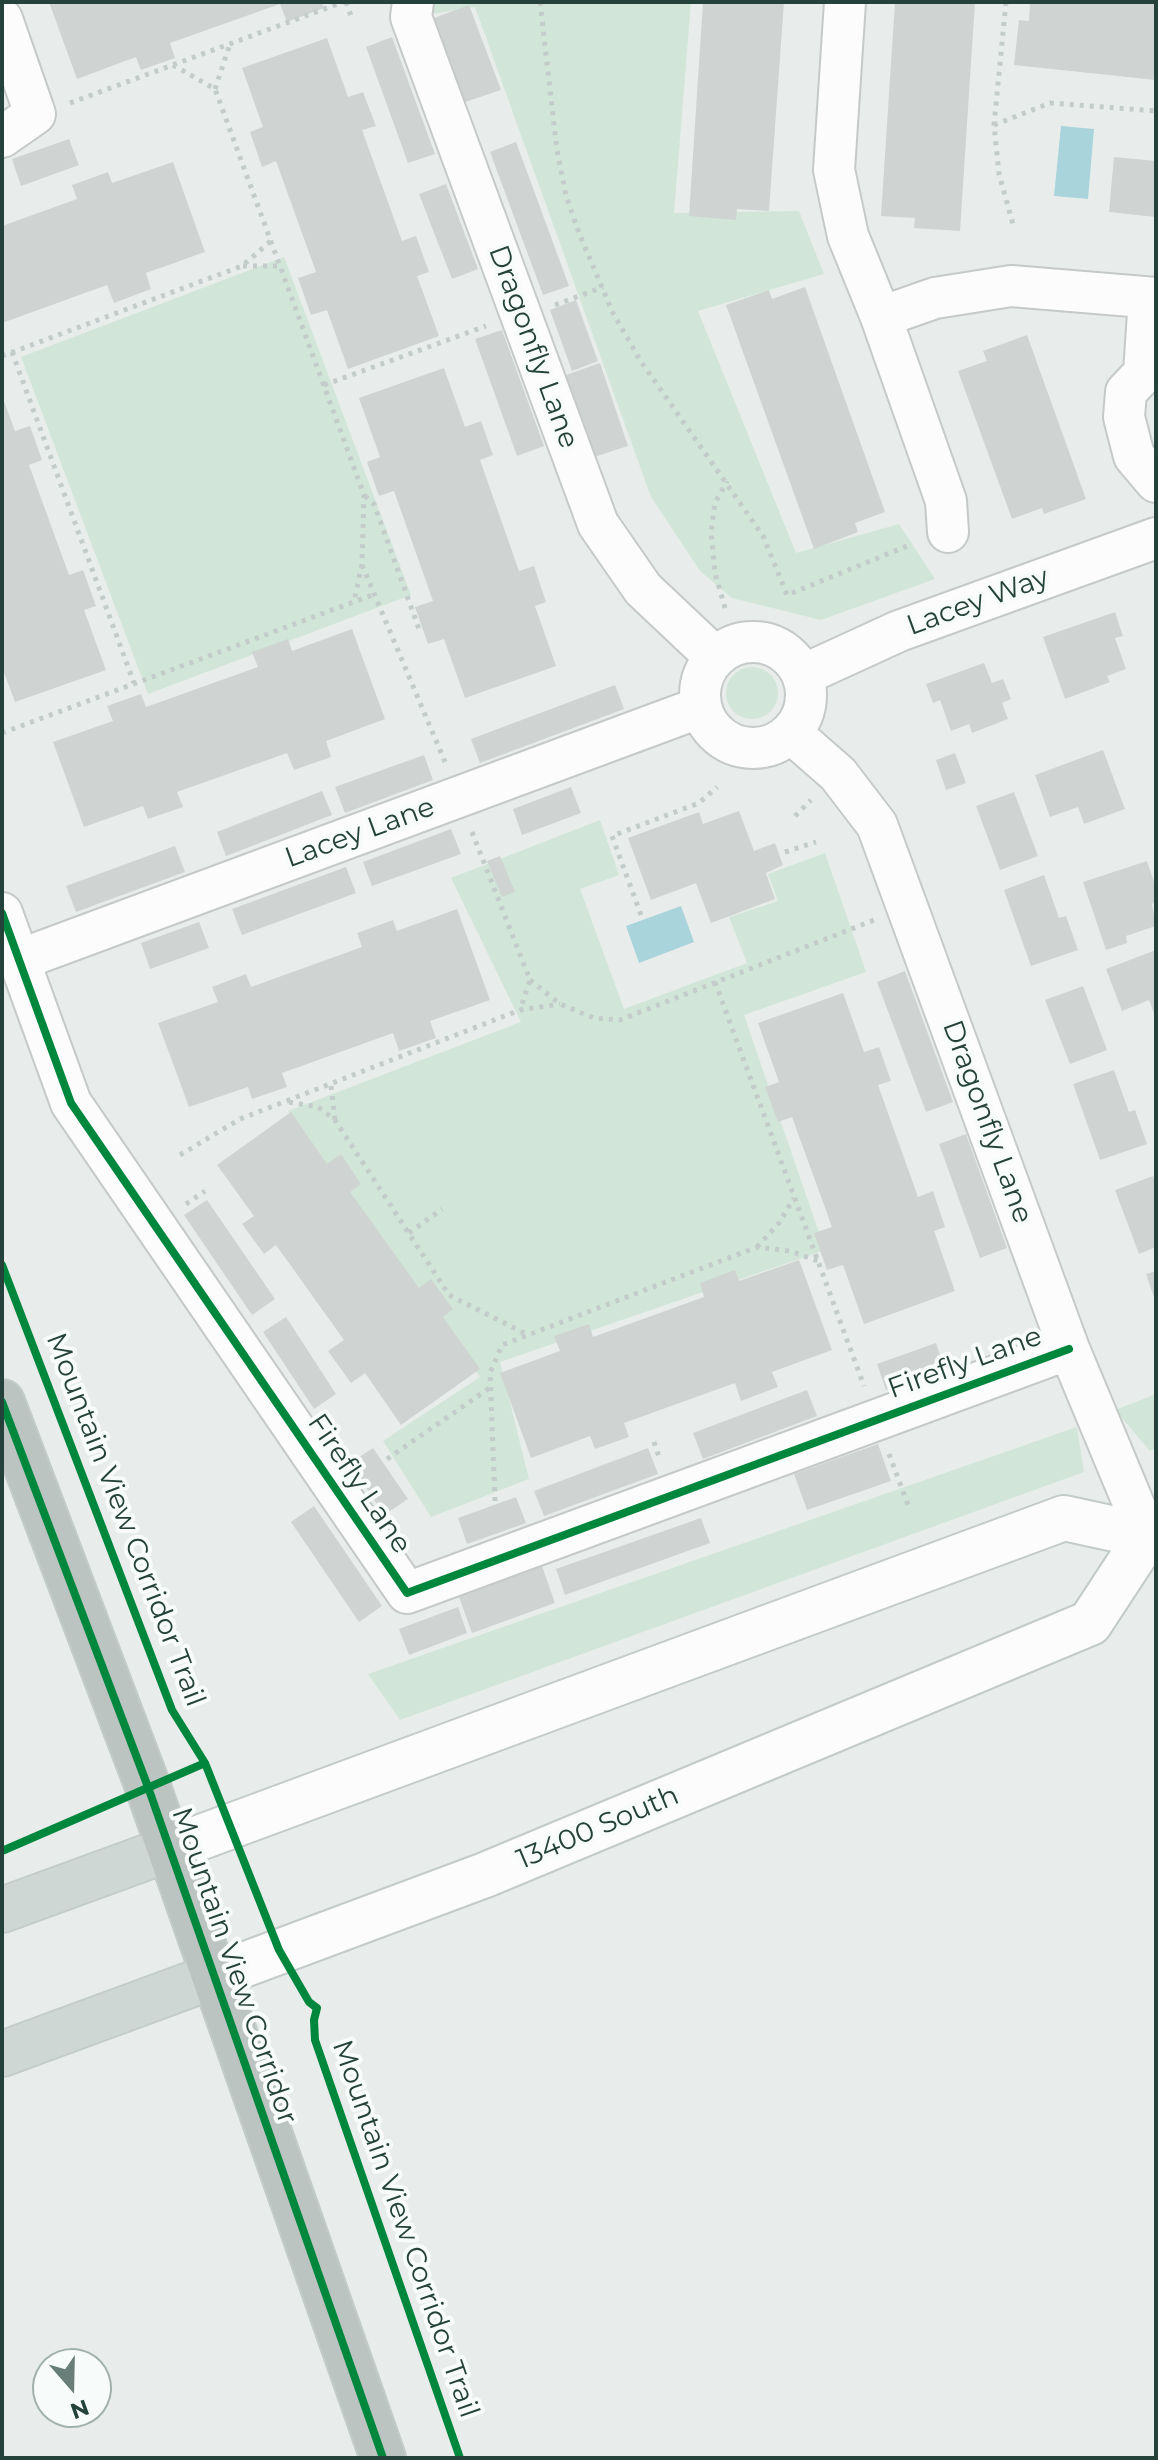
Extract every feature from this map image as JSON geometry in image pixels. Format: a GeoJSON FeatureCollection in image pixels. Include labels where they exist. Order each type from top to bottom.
{"type":"FeatureCollection","features":[{"type":"Feature","properties":{"kind":"highway","name":"Mountain View Corridor"},"geometry":{"type":"LineString","coordinates":[[2,1402],[169,1849],[383,2458]]}},
{"type":"Feature","properties":{"kind":"main road"},"geometry":{"type":"LineString","coordinates":[[2,1910],[1064,1518],[1151,1534]]}},
{"type":"Feature","properties":{"kind":"main road","name":"13400 South"},"geometry":{"type":"LineString","coordinates":[[2,2054],[485,1875],[1090,1623],[1151,1534]]}},
{"type":"Feature","properties":{"kind":"street","name":"Dragonfly Lane"},"geometry":{"type":"LineString","coordinates":[[413,2],[411,17],[598,524],[643,589],[715,657]]}},
{"type":"Feature","properties":{"kind":"street"},"geometry":{"type":"LineString","coordinates":[[845,2],[834,170],[848,236],[881,317],[946,501],[930,538]]}},
{"type":"Feature","properties":{"kind":"street"},"geometry":{"type":"LineString","coordinates":[[2,19],[35,114],[2,137]]}},
{"type":"Feature","properties":{"kind":"street"},"geometry":{"type":"LineString","coordinates":[[881,317],[935,298],[1011,286],[1152,298],[1150,381],[1126,392],[1124,417],[1134,456],[1156,482]]}},
{"type":"Feature","properties":{"kind":"street","name":"Lacey Way"},"geometry":{"type":"LineString","coordinates":[[803,675],[899,631],[1156,538]]}},
{"type":"Feature","properties":{"kind":"street"},"geometry":{"type":"LineString","coordinates":[[764,642],[781,648],[794,660],[803,675],[806,707],[791,733],[774,744],[755,748],[737,746],[720,737],[708,724],[701,707],[700,689],[715,657],[738,644],[764,642]]}},
{"type":"Feature","properties":{"kind":"street","name":"Lacey Lane"},"geometry":{"type":"LineString","coordinates":[[19,960],[701,707]]}},
{"type":"Feature","properties":{"kind":"street","name":"Dragonfly Lane"},"geometry":{"type":"LineString","coordinates":[[791,733],[821,755],[852,789],[877,825],[1069,1349],[1151,1534]]}},
{"type":"Feature","properties":{"kind":"street","name":"Firefly Lane"},"geometry":{"type":"LineString","coordinates":[[2,913],[71,1103],[407,1593],[1069,1349]]}},
{"type":"Feature","properties":{"kind":"path"},"geometry":{"type":"LineString","coordinates":[[61,106],[344,2],[351,16]]}},
{"type":"Feature","properties":{"kind":"path"},"geometry":{"type":"LineString","coordinates":[[532,2],[541,4],[566,196],[603,287],[640,360],[763,536],[787,595],[930,538]]}},
{"type":"Feature","properties":{"kind":"path"},"geometry":{"type":"LineString","coordinates":[[1006,2],[994,125],[999,174],[1014,228]]}},
{"type":"Feature","properties":{"kind":"path"},"geometry":{"type":"LineString","coordinates":[[230,44],[215,89],[364,495],[362,564],[354,601]]}},
{"type":"Feature","properties":{"kind":"path"},"geometry":{"type":"LineString","coordinates":[[173,65],[215,89]]}},
{"type":"Feature","properties":{"kind":"path"},"geometry":{"type":"LineString","coordinates":[[994,125],[1050,103],[1156,111]]}},
{"type":"Feature","properties":{"kind":"path"},"geometry":{"type":"LineString","coordinates":[[2,356],[242,266],[271,241]]}},
{"type":"Feature","properties":{"kind":"path"},"geometry":{"type":"LineString","coordinates":[[242,266],[280,266]]}},
{"type":"Feature","properties":{"kind":"path"},"geometry":{"type":"LineString","coordinates":[[544,308],[603,287]]}},
{"type":"Feature","properties":{"kind":"path"},"geometry":{"type":"LineString","coordinates":[[324,385],[498,321]]}},
{"type":"Feature","properties":{"kind":"path"},"geometry":{"type":"LineString","coordinates":[[12,352],[134,683]]}},
{"type":"Feature","properties":{"kind":"path"},"geometry":{"type":"LineString","coordinates":[[725,608],[715,573],[711,532],[715,503],[727,481]]}},
{"type":"Feature","properties":{"kind":"path"},"geometry":{"type":"LineString","coordinates":[[364,495],[374,504],[419,629]]}},
{"type":"Feature","properties":{"kind":"path"},"geometry":{"type":"LineString","coordinates":[[362,564],[446,766]]}},
{"type":"Feature","properties":{"kind":"path"},"geometry":{"type":"LineString","coordinates":[[2,733],[375,594]]}},
{"type":"Feature","properties":{"kind":"path"},"geometry":{"type":"LineString","coordinates":[[641,915],[612,836],[669,817],[699,803],[717,787]]}},
{"type":"Feature","properties":{"kind":"path"},"geometry":{"type":"LineString","coordinates":[[467,819],[530,980],[560,1004],[594,1018],[620,1020],[853,927],[887,917]]}},
{"type":"Feature","properties":{"kind":"path"},"geometry":{"type":"LineString","coordinates":[[785,852],[816,842]]}},
{"type":"Feature","properties":{"kind":"path"},"geometry":{"type":"LineString","coordinates":[[520,1010],[530,980]]}},
{"type":"Feature","properties":{"kind":"path"},"geometry":{"type":"LineString","coordinates":[[715,982],[866,1391]]}},
{"type":"Feature","properties":{"kind":"path"},"geometry":{"type":"LineString","coordinates":[[180,1155],[240,1119],[520,1010],[560,1004]]}},
{"type":"Feature","properties":{"kind":"path"},"geometry":{"type":"LineString","coordinates":[[331,1086],[335,1120]]}},
{"type":"Feature","properties":{"kind":"path"},"geometry":{"type":"LineString","coordinates":[[288,1101],[318,1107],[335,1120],[449,1295],[527,1334]]}},
{"type":"Feature","properties":{"kind":"path"},"geometry":{"type":"LineString","coordinates":[[495,1501],[490,1373],[502,1345],[757,1247],[779,1223],[795,1198]]}},
{"type":"Feature","properties":{"kind":"path"},"geometry":{"type":"LineString","coordinates":[[409,1233],[442,1209]]}},
{"type":"Feature","properties":{"kind":"path"},"geometry":{"type":"LineString","coordinates":[[757,1247],[790,1251],[818,1261]]}},
{"type":"Feature","properties":{"kind":"path"},"geometry":{"type":"LineString","coordinates":[[387,1459],[491,1387]]}},
{"type":"Feature","properties":{"kind":"path"},"geometry":{"type":"LineString","coordinates":[[885,1442],[910,1510]]}},
{"type":"Feature","properties":{"kind":"green space"},"geometry":{"type":"Polygon","coordinates":[[[434,2],[691,2],[674,213],[799,211],[824,274],[698,311],[796,553],[899,524],[935,579],[821,620],[732,598],[700,571],[651,497],[475,7],[432,14],[434,2]]]}},
{"type":"Feature","properties":{"kind":"green space"},"geometry":{"type":"Polygon","coordinates":[[[284,257],[411,595],[148,694],[21,357],[284,257]]]}},
{"type":"Feature","properties":{"kind":"green space"},"geometry":{"type":"Polygon","coordinates":[[[752,667],[771,674],[778,693],[771,712],[752,719],[733,712],[726,693],[733,674],[752,667]]]}},
{"type":"Feature","properties":{"kind":"green space"},"geometry":{"type":"Polygon","coordinates":[[[600,820],[619,875],[580,889],[624,1009],[747,963],[729,917],[778,901],[768,874],[825,853],[866,972],[744,1015],[825,1250],[500,1362],[529,1479],[431,1517],[383,1441],[480,1377],[288,1111],[521,1022],[451,878],[600,820]]]}},
{"type":"Feature","properties":{"kind":"green space"},"geometry":{"type":"Polygon","coordinates":[[[1156,1394],[1156,1448],[1150,1451],[1115,1410],[1156,1394]]]}},
{"type":"Feature","properties":{"kind":"green space"},"geometry":{"type":"Polygon","coordinates":[[[1077,1427],[1084,1472],[400,1720],[368,1674],[1077,1427]]]}},
{"type":"Feature","properties":{"kind":"water"},"geometry":{"type":"Polygon","coordinates":[[[1061,126],[1094,129],[1088,199],[1054,196],[1061,126]]]}},
{"type":"Feature","properties":{"kind":"water"},"geometry":{"type":"Polygon","coordinates":[[[681,906],[694,942],[639,963],[626,926],[681,906]]]}},
{"type":"Feature","properties":{"kind":"building"},"geometry":{"type":"Polygon","coordinates":[[[49,2],[322,2],[324,8],[287,22],[280,4],[170,43],[175,58],[141,70],[136,57],[77,79],[49,2]]]}},
{"type":"Feature","properties":{"kind":"building"},"geometry":{"type":"Polygon","coordinates":[[[703,2],[784,2],[769,211],[737,209],[736,220],[689,216],[703,2]]]}},
{"type":"Feature","properties":{"kind":"building"},"geometry":{"type":"Polygon","coordinates":[[[895,2],[975,2],[960,231],[914,228],[915,218],[881,216],[895,2]]]}},
{"type":"Feature","properties":{"kind":"building"},"geometry":{"type":"Polygon","coordinates":[[[1030,2],[1156,2],[1156,80],[1014,65],[1019,20],[1029,21],[1030,2]]]}},
{"type":"Feature","properties":{"kind":"building"},"geometry":{"type":"Polygon","coordinates":[[[469,5],[501,90],[465,102],[434,18],[469,5]]]}},
{"type":"Feature","properties":{"kind":"building"},"geometry":{"type":"Polygon","coordinates":[[[392,37],[435,154],[408,163],[366,47],[392,37]]]}},
{"type":"Feature","properties":{"kind":"building"},"geometry":{"type":"Polygon","coordinates":[[[327,38],[348,97],[363,92],[376,126],[362,130],[402,241],[416,236],[429,272],[417,276],[439,336],[348,369],[327,310],[311,315],[298,278],[316,272],[276,161],[262,167],[250,132],[263,127],[242,68],[327,38]]]}},
{"type":"Feature","properties":{"kind":"building"},"geometry":{"type":"Polygon","coordinates":[[[69,139],[79,165],[21,186],[12,159],[69,139]]]}},
{"type":"Feature","properties":{"kind":"building"},"geometry":{"type":"Polygon","coordinates":[[[516,142],[569,286],[543,295],[490,152],[516,142]]]}},
{"type":"Feature","properties":{"kind":"building"},"geometry":{"type":"Polygon","coordinates":[[[1114,157],[1156,161],[1156,217],[1109,212],[1114,157]]]}},
{"type":"Feature","properties":{"kind":"building"},"geometry":{"type":"Polygon","coordinates":[[[173,162],[205,252],[146,273],[151,289],[114,303],[107,285],[2,323],[2,226],[77,199],[72,185],[108,172],[112,183],[173,162]]]}},
{"type":"Feature","properties":{"kind":"building"},"geometry":{"type":"Polygon","coordinates":[[[446,184],[478,269],[452,279],[419,194],[446,184]]]}},
{"type":"Feature","properties":{"kind":"building"},"geometry":{"type":"Polygon","coordinates":[[[805,287],[885,512],[855,523],[858,532],[814,549],[726,305],[769,290],[772,299],[805,287]]]}},
{"type":"Feature","properties":{"kind":"building"},"geometry":{"type":"Polygon","coordinates":[[[576,300],[598,361],[572,371],[550,310],[576,300]]]}},
{"type":"Feature","properties":{"kind":"building"},"geometry":{"type":"Polygon","coordinates":[[[502,330],[544,446],[517,456],[475,339],[502,330]]]}},
{"type":"Feature","properties":{"kind":"building"},"geometry":{"type":"Polygon","coordinates":[[[1027,335],[1086,499],[1044,514],[1042,508],[1012,519],[958,371],[987,361],[983,351],[1027,335]]]}},
{"type":"Feature","properties":{"kind":"building"},"geometry":{"type":"Polygon","coordinates":[[[600,363],[628,446],[594,457],[566,375],[600,363]]]}},
{"type":"Feature","properties":{"kind":"building"},"geometry":{"type":"Polygon","coordinates":[[[444,368],[465,427],[481,421],[493,455],[480,460],[519,571],[534,566],[546,602],[535,606],[556,666],[465,698],[444,639],[428,644],[415,607],[433,601],[394,491],[379,496],[367,462],[380,457],[359,398],[444,368]]]}},
{"type":"Feature","properties":{"kind":"building"},"geometry":{"type":"Polygon","coordinates":[[[2,396],[15,431],[30,426],[42,460],[29,465],[69,575],[83,570],[96,606],[84,610],[106,670],[15,702],[2,667],[2,396]]]}},
{"type":"Feature","properties":{"kind":"building"},"geometry":{"type":"Polygon","coordinates":[[[1115,612],[1123,636],[1115,638],[1126,669],[1107,676],[1110,682],[1065,699],[1043,637],[1115,612]]]}},
{"type":"Feature","properties":{"kind":"building"},"geometry":{"type":"Polygon","coordinates":[[[352,629],[385,719],[326,741],[331,757],[294,770],[287,753],[177,792],[183,807],[148,819],[143,806],[84,827],[53,742],[113,721],[107,706],[141,694],[146,707],[258,667],[252,652],[288,639],[292,651],[352,629]]]}},
{"type":"Feature","properties":{"kind":"building"},"geometry":{"type":"Polygon","coordinates":[[[984,663],[992,683],[1003,679],[1011,699],[1002,703],[1008,719],[972,733],[969,724],[951,731],[940,700],[933,703],[926,684],[984,663]]]}},
{"type":"Feature","properties":{"kind":"building"},"geometry":{"type":"Polygon","coordinates":[[[615,685],[624,709],[480,763],[471,739],[615,685]]]}},
{"type":"Feature","properties":{"kind":"building"},"geometry":{"type":"Polygon","coordinates":[[[1103,750],[1125,809],[1084,824],[1078,807],[1050,817],[1035,775],[1103,750]]]}},
{"type":"Feature","properties":{"kind":"building"},"geometry":{"type":"Polygon","coordinates":[[[955,753],[966,783],[946,790],[936,760],[955,753]]]}},
{"type":"Feature","properties":{"kind":"building"},"geometry":{"type":"Polygon","coordinates":[[[424,755],[433,780],[345,813],[335,787],[424,755]]]}},
{"type":"Feature","properties":{"kind":"building"},"geometry":{"type":"Polygon","coordinates":[[[571,787],[581,813],[522,835],[513,809],[571,787]]]}},
{"type":"Feature","properties":{"kind":"building"},"geometry":{"type":"Polygon","coordinates":[[[322,791],[332,815],[226,856],[217,832],[322,791]]]}},
{"type":"Feature","properties":{"kind":"building"},"geometry":{"type":"Polygon","coordinates":[[[1014,792],[1038,856],[1000,870],[976,806],[1014,792]]]}},
{"type":"Feature","properties":{"kind":"building"},"geometry":{"type":"Polygon","coordinates":[[[739,811],[754,851],[775,843],[783,865],[766,873],[775,899],[711,923],[696,883],[651,900],[628,838],[699,812],[703,824],[739,811]]]}},
{"type":"Feature","properties":{"kind":"building"},"geometry":{"type":"Polygon","coordinates":[[[451,829],[461,854],[372,886],[363,862],[451,829]]]}},
{"type":"Feature","properties":{"kind":"building"},"geometry":{"type":"Polygon","coordinates":[[[175,846],[185,872],[76,912],[66,886],[175,846]]]}},
{"type":"Feature","properties":{"kind":"building"},"geometry":{"type":"Polygon","coordinates":[[[500,856],[515,892],[502,897],[487,861],[500,856]]]}},
{"type":"Feature","properties":{"kind":"building"},"geometry":{"type":"Polygon","coordinates":[[[1147,861],[1156,888],[1156,902],[1152,904],[1156,926],[1126,936],[1127,943],[1106,950],[1083,882],[1147,861]]]}},
{"type":"Feature","properties":{"kind":"building"},"geometry":{"type":"Polygon","coordinates":[[[346,867],[356,893],[242,935],[232,909],[346,867]]]}},
{"type":"Feature","properties":{"kind":"building"},"geometry":{"type":"Polygon","coordinates":[[[1044,875],[1059,918],[1066,916],[1078,950],[1031,966],[1004,890],[1044,875]]]}},
{"type":"Feature","properties":{"kind":"building"},"geometry":{"type":"Polygon","coordinates":[[[457,909],[490,1000],[430,1021],[436,1038],[399,1051],[393,1033],[282,1073],[287,1087],[252,1099],[248,1087],[189,1107],[158,1023],[218,1002],[212,987],[246,974],[251,987],[362,947],[357,933],[393,920],[397,931],[457,909]]]}},
{"type":"Feature","properties":{"kind":"building"},"geometry":{"type":"Polygon","coordinates":[[[199,922],[209,948],[150,969],[141,943],[199,922]]]}},
{"type":"Feature","properties":{"kind":"building"},"geometry":{"type":"Polygon","coordinates":[[[1156,950],[1156,1019],[1149,1000],[1122,1011],[1106,969],[1156,950]]]}},
{"type":"Feature","properties":{"kind":"building"},"geometry":{"type":"Polygon","coordinates":[[[905,971],[953,1102],[926,1112],[877,982],[905,971]]]}},
{"type":"Feature","properties":{"kind":"building"},"geometry":{"type":"Polygon","coordinates":[[[1083,986],[1107,1050],[1070,1064],[1045,1000],[1083,986]]]}},
{"type":"Feature","properties":{"kind":"building"},"geometry":{"type":"Polygon","coordinates":[[[843,993],[864,1052],[879,1047],[891,1081],[878,1085],[918,1197],[933,1191],[945,1227],[934,1231],[955,1291],[864,1324],[843,1265],[827,1270],[814,1233],[832,1227],[792,1117],[778,1122],[765,1087],[779,1082],[758,1023],[843,993]]]}},
{"type":"Feature","properties":{"kind":"building"},"geometry":{"type":"Polygon","coordinates":[[[1114,1070],[1129,1112],[1135,1110],[1147,1144],[1100,1160],[1073,1084],[1114,1070]]]}},
{"type":"Feature","properties":{"kind":"building"},"geometry":{"type":"Polygon","coordinates":[[[291,1112],[327,1164],[341,1154],[361,1184],[350,1192],[419,1288],[431,1279],[453,1309],[443,1317],[480,1369],[401,1425],[365,1373],[351,1383],[328,1351],[344,1340],[276,1245],[264,1254],[242,1224],[254,1216],[217,1165],[291,1112]]]}},
{"type":"Feature","properties":{"kind":"building"},"geometry":{"type":"Polygon","coordinates":[[[966,1134],[1007,1248],[980,1258],[939,1144],[966,1134]]]}},
{"type":"Feature","properties":{"kind":"building"},"geometry":{"type":"Polygon","coordinates":[[[1153,1176],[1156,1185],[1156,1247],[1139,1254],[1115,1190],[1153,1176]]]}},
{"type":"Feature","properties":{"kind":"building"},"geometry":{"type":"Polygon","coordinates":[[[207,1200],[275,1299],[252,1315],[184,1215],[207,1200]]]}},
{"type":"Feature","properties":{"kind":"building"},"geometry":{"type":"Polygon","coordinates":[[[799,1260],[832,1350],[772,1372],[778,1387],[741,1401],[735,1383],[624,1423],[629,1437],[595,1449],[590,1436],[531,1458],[500,1373],[560,1351],[554,1336],[589,1324],[593,1337],[704,1297],[700,1283],[735,1270],[739,1281],[799,1260]]]}},
{"type":"Feature","properties":{"kind":"building"},"geometry":{"type":"Polygon","coordinates":[[[1156,1271],[1156,1303],[1146,1274],[1156,1271]]]}},
{"type":"Feature","properties":{"kind":"building"},"geometry":{"type":"Polygon","coordinates":[[[286,1317],[336,1394],[314,1409],[263,1332],[286,1317]]]}},
{"type":"Feature","properties":{"kind":"building"},"geometry":{"type":"Polygon","coordinates":[[[936,1343],[945,1369],[886,1390],[877,1364],[936,1343]]]}},
{"type":"Feature","properties":{"kind":"building"},"geometry":{"type":"Polygon","coordinates":[[[807,1390],[817,1416],[703,1459],[693,1433],[807,1390]]]}},
{"type":"Feature","properties":{"kind":"building"},"geometry":{"type":"Polygon","coordinates":[[[878,1444],[891,1481],[807,1510],[794,1474],[878,1444]]]}},
{"type":"Feature","properties":{"kind":"building"},"geometry":{"type":"Polygon","coordinates":[[[373,1448],[408,1499],[384,1515],[350,1463],[373,1448]]]}},
{"type":"Feature","properties":{"kind":"building"},"geometry":{"type":"Polygon","coordinates":[[[648,1448],[658,1474],[544,1516],[534,1491],[648,1448]]]}},
{"type":"Feature","properties":{"kind":"building"},"geometry":{"type":"Polygon","coordinates":[[[516,1497],[526,1523],[467,1544],[458,1518],[516,1497]]]}},
{"type":"Feature","properties":{"kind":"building"},"geometry":{"type":"Polygon","coordinates":[[[314,1506],[382,1606],[359,1622],[291,1522],[314,1506]]]}},
{"type":"Feature","properties":{"kind":"building"},"geometry":{"type":"Polygon","coordinates":[[[701,1518],[710,1543],[565,1595],[556,1569],[701,1518]]]}},
{"type":"Feature","properties":{"kind":"building"},"geometry":{"type":"Polygon","coordinates":[[[542,1566],[555,1603],[472,1633],[459,1597],[542,1566]]]}},
{"type":"Feature","properties":{"kind":"building"},"geometry":{"type":"Polygon","coordinates":[[[458,1607],[467,1633],[409,1655],[399,1629],[458,1607]]]}},
{"type":"Feature","properties":{"kind":"cycle path"},"geometry":{"type":"LineString","coordinates":[[2,913],[71,1103],[407,1593],[1069,1349]]}},
{"type":"Feature","properties":{"kind":"cycle path","name":"Mountain View Corridor Trail"},"geometry":{"type":"LineString","coordinates":[[2,1265],[172,1710],[205,1763],[279,1950],[309,2002],[317,2008],[315,2040],[460,2458]]}},
{"type":"Feature","properties":{"kind":"cycle path"},"geometry":{"type":"LineString","coordinates":[[2,1402],[148,1787],[383,2458]]}},
{"type":"Feature","properties":{"kind":"cycle path"},"geometry":{"type":"LineString","coordinates":[[2,1851],[205,1763]]}}]}
